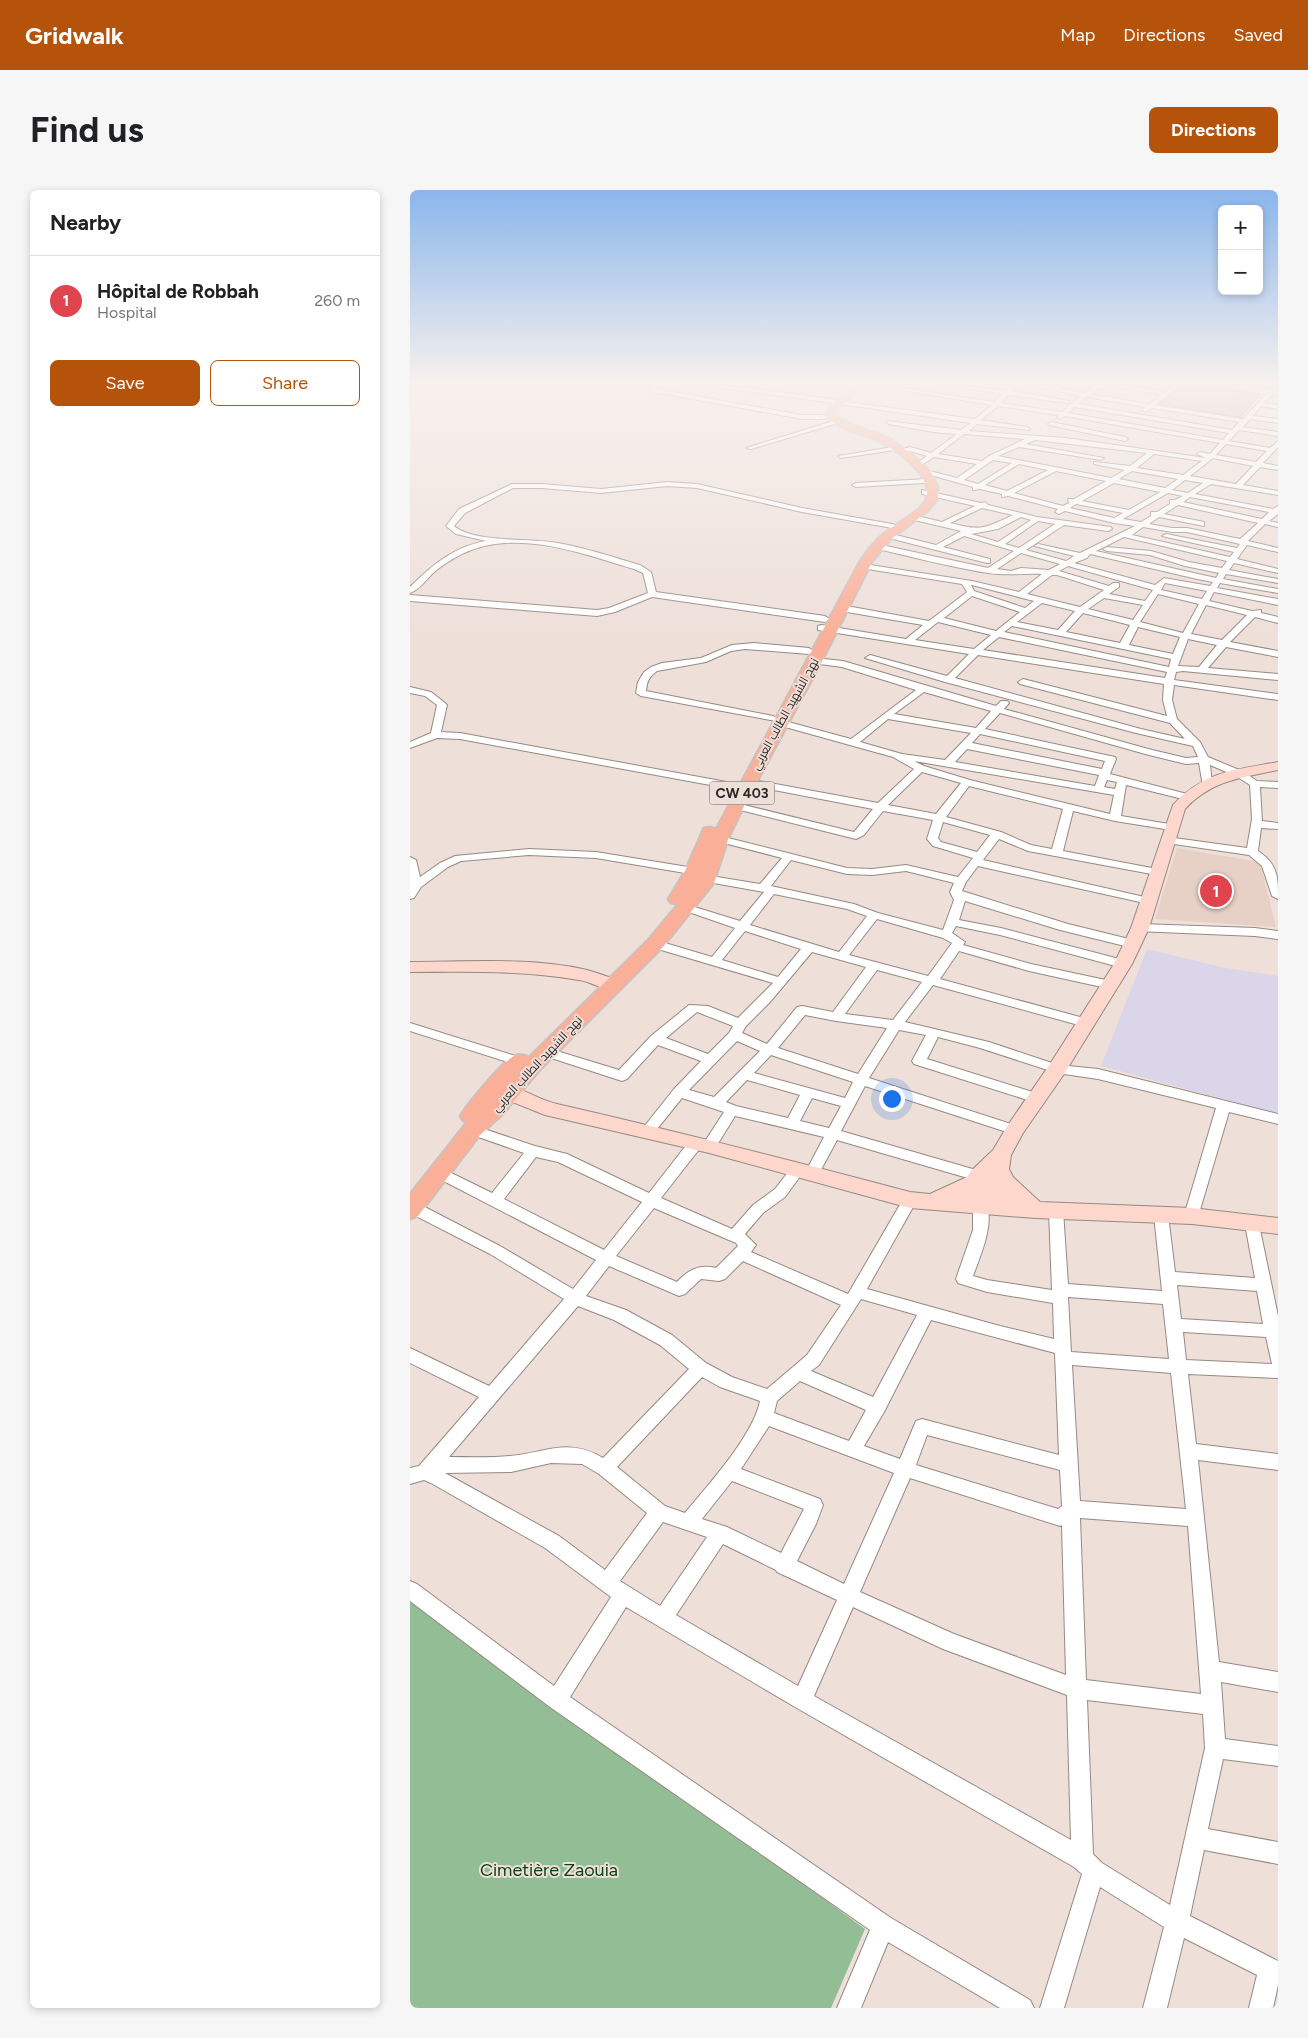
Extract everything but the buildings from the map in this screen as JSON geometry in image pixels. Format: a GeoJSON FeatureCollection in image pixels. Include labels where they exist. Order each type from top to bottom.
{"type":"FeatureCollection","features":[{"type":"Feature","properties":{"kind":"main road","name":"نهج الشهيد الطالب العربي"},"geometry":{"type":"LineString","coordinates":[[411,1208],[472,1130],[520,1062],[655,944],[684,907],[720,839],[777,721],[812,656],[826,626],[838,592],[862,554],[927,506],[914,468]]}},
{"type":"Feature","properties":{"kind":"main road","name":"نهج الشهيد الطالب العربي"},"geometry":{"type":"LineString","coordinates":[[826,626],[841,608],[864,566],[886,536],[919,504],[914,468]]}},
{"type":"Feature","properties":{"kind":"main road","name":"نهج الشهيد الطالب العربي"},"geometry":{"type":"LineString","coordinates":[[410,1187],[495,1099],[547,1052],[643,942],[680,895],[701,875],[732,786],[777,721]]}},
{"type":"Feature","properties":{"kind":"main road"},"geometry":{"type":"LineString","coordinates":[[985,1209],[998,1189],[999,1162],[1015,1130],[1111,985],[1137,936],[1150,901],[1169,834],[1182,802],[1207,784],[1223,777],[1249,780],[1278,766]]}},
{"type":"Feature","properties":{"kind":"main road"},"geometry":{"type":"LineString","coordinates":[[1182,802],[1209,791],[1278,774]]}},
{"type":"Feature","properties":{"kind":"main road"},"geometry":{"type":"LineString","coordinates":[[410,967],[501,967],[554,971],[604,987]]}},
{"type":"Feature","properties":{"kind":"main road"},"geometry":{"type":"LineString","coordinates":[[495,1099],[648,1131],[804,1173],[921,1201],[985,1209],[1192,1216],[1278,1226]]}},
{"type":"Feature","properties":{"kind":"main road"},"geometry":{"type":"LineString","coordinates":[[921,1201],[977,1179],[999,1162]]}},
{"type":"Feature","properties":{"kind":"main road"},"geometry":{"type":"LineString","coordinates":[[999,1162],[1005,1182],[1046,1211]]}},
{"type":"Feature","properties":{"kind":"main road"},"geometry":{"type":"LineString","coordinates":[[977,1179],[977,1193],[985,1209]]}},
{"type":"Feature","properties":{"kind":"street"},"geometry":{"type":"LineString","coordinates":[[856,485],[911,468]]}},
{"type":"Feature","properties":{"kind":"street"},"geometry":{"type":"LineString","coordinates":[[915,468],[960,499],[981,506],[1046,521],[1133,530],[1239,551]]}},
{"type":"Feature","properties":{"kind":"street"},"geometry":{"type":"LineString","coordinates":[[917,468],[1114,521],[1177,548],[1278,571]]}},
{"type":"Feature","properties":{"kind":"street"},"geometry":{"type":"LineString","coordinates":[[959,480],[977,468]]}},
{"type":"Feature","properties":{"kind":"street"},"geometry":{"type":"LineString","coordinates":[[960,499],[1008,468]]}},
{"type":"Feature","properties":{"kind":"street"},"geometry":{"type":"LineString","coordinates":[[1081,473],[1088,468]]}},
{"type":"Feature","properties":{"kind":"street"},"geometry":{"type":"LineString","coordinates":[[1128,468],[1278,493]]}},
{"type":"Feature","properties":{"kind":"street"},"geometry":{"type":"LineString","coordinates":[[1114,521],[1156,498],[1198,468]]}},
{"type":"Feature","properties":{"kind":"street"},"geometry":{"type":"LineString","coordinates":[[1238,486],[1254,468]]}},
{"type":"Feature","properties":{"kind":"street"},"geometry":{"type":"LineString","coordinates":[[943,524],[1055,469],[1081,473],[1112,485],[1167,491],[1277,510]]}},
{"type":"Feature","properties":{"kind":"street"},"geometry":{"type":"LineString","coordinates":[[1046,521],[1101,487],[1112,485],[1132,469]]}},
{"type":"Feature","properties":{"kind":"street"},"geometry":{"type":"LineString","coordinates":[[1020,595],[1049,572],[1133,530],[1211,482]]}},
{"type":"Feature","properties":{"kind":"street"},"geometry":{"type":"LineString","coordinates":[[652,594],[647,572],[637,567],[560,545],[499,541],[459,533],[450,526],[462,511],[501,490],[522,485],[600,491],[656,484],[697,486],[802,510],[886,536],[938,547],[997,564]]}},
{"type":"Feature","properties":{"kind":"street"},"geometry":{"type":"LineString","coordinates":[[1021,487],[1035,491]]}},
{"type":"Feature","properties":{"kind":"street"},"geometry":{"type":"LineString","coordinates":[[1147,496],[1278,525]]}},
{"type":"Feature","properties":{"kind":"street"},"geometry":{"type":"LineString","coordinates":[[1065,499],[1158,514],[1213,526]]}},
{"type":"Feature","properties":{"kind":"street"},"geometry":{"type":"LineString","coordinates":[[1172,721],[1168,704],[1174,657],[1223,572],[1244,544],[1243,541],[1277,510]]}},
{"type":"Feature","properties":{"kind":"street"},"geometry":{"type":"LineString","coordinates":[[913,517],[966,531],[978,531],[995,527],[1020,515]]}},
{"type":"Feature","properties":{"kind":"street"},"geometry":{"type":"LineString","coordinates":[[1003,542],[1037,519]]}},
{"type":"Feature","properties":{"kind":"street"},"geometry":{"type":"LineString","coordinates":[[989,571],[1027,544],[1063,522]]}},
{"type":"Feature","properties":{"kind":"street"},"geometry":{"type":"LineString","coordinates":[[1133,530],[1187,530],[1278,550]]}},
{"type":"Feature","properties":{"kind":"street"},"geometry":{"type":"LineString","coordinates":[[938,547],[966,531]]}},
{"type":"Feature","properties":{"kind":"street"},"geometry":{"type":"LineString","coordinates":[[966,531],[967,535],[1003,542],[1090,552],[1171,572],[1278,591],[1275,602]]}},
{"type":"Feature","properties":{"kind":"street"},"geometry":{"type":"LineString","coordinates":[[1241,532],[1259,536]]}},
{"type":"Feature","properties":{"kind":"street"},"geometry":{"type":"LineString","coordinates":[[886,536],[944,561],[989,571],[1012,573],[1021,570],[1058,573],[1111,588]]}},
{"type":"Feature","properties":{"kind":"street"},"geometry":{"type":"LineString","coordinates":[[410,591],[434,568],[457,553],[487,542],[499,541]]}},
{"type":"Feature","properties":{"kind":"street"},"geometry":{"type":"LineString","coordinates":[[1003,542],[1019,550],[1125,579],[1156,590],[1278,620]]}},
{"type":"Feature","properties":{"kind":"street"},"geometry":{"type":"LineString","coordinates":[[1163,558],[1177,548]]}},
{"type":"Feature","properties":{"kind":"street"},"geometry":{"type":"LineString","coordinates":[[1090,552],[1132,551],[1151,553],[1163,558],[1223,572],[1278,582]]}},
{"type":"Feature","properties":{"kind":"street"},"geometry":{"type":"LineString","coordinates":[[931,576],[944,561]]}},
{"type":"Feature","properties":{"kind":"street"},"geometry":{"type":"LineString","coordinates":[[864,566],[966,583],[1185,636],[1278,654]]}},
{"type":"Feature","properties":{"kind":"street"},"geometry":{"type":"LineString","coordinates":[[1123,647],[1156,590],[1171,572]]}},
{"type":"Feature","properties":{"kind":"street"},"geometry":{"type":"LineString","coordinates":[[1059,634],[1080,611],[1125,579]]}},
{"type":"Feature","properties":{"kind":"street"},"geometry":{"type":"LineString","coordinates":[[1164,580],[1275,602]]}},
{"type":"Feature","properties":{"kind":"street"},"geometry":{"type":"LineString","coordinates":[[966,583],[971,593],[1026,611]]}},
{"type":"Feature","properties":{"kind":"street"},"geometry":{"type":"LineString","coordinates":[[907,642],[971,593]]}},
{"type":"Feature","properties":{"kind":"street"},"geometry":{"type":"LineString","coordinates":[[410,598],[597,613],[614,611],[642,596],[652,594],[826,626],[948,680],[1010,695],[1139,731],[1196,744]]}},
{"type":"Feature","properties":{"kind":"street"},"geometry":{"type":"LineString","coordinates":[[1103,594],[1148,604]]}},
{"type":"Feature","properties":{"kind":"street"},"geometry":{"type":"LineString","coordinates":[[948,680],[975,651],[1039,601]]}},
{"type":"Feature","properties":{"kind":"street"},"geometry":{"type":"LineString","coordinates":[[1201,670],[1223,644],[1253,614],[1259,612],[1266,602],[1275,602]]}},
{"type":"Feature","properties":{"kind":"street"},"geometry":{"type":"LineString","coordinates":[[841,608],[933,622],[1171,670],[1183,668],[1278,677]]}},
{"type":"Feature","properties":{"kind":"street"},"geometry":{"type":"LineString","coordinates":[[1009,623],[1174,657]]}},
{"type":"Feature","properties":{"kind":"street"},"geometry":{"type":"LineString","coordinates":[[859,670],[879,649],[907,642],[975,651],[1172,721],[1196,744],[1204,759],[1207,784]]}},
{"type":"Feature","properties":{"kind":"street"},"geometry":{"type":"LineString","coordinates":[[1120,793],[897,755],[777,721],[641,693],[641,682],[648,671],[656,667],[706,659],[735,647],[812,656],[923,689],[1186,761],[1204,759],[1249,780],[1278,785]]}},
{"type":"Feature","properties":{"kind":"street"},"geometry":{"type":"LineString","coordinates":[[1032,672],[1170,682],[1278,697]]}},
{"type":"Feature","properties":{"kind":"street"},"geometry":{"type":"LineString","coordinates":[[948,763],[1032,672]]}},
{"type":"Feature","properties":{"kind":"street"},"geometry":{"type":"LineString","coordinates":[[853,743],[923,689]]}},
{"type":"Feature","properties":{"kind":"street"},"geometry":{"type":"LineString","coordinates":[[410,690],[437,698],[442,705],[436,735]]}},
{"type":"Feature","properties":{"kind":"street"},"geometry":{"type":"LineString","coordinates":[[886,716],[979,731],[1111,759],[1098,790]]}},
{"type":"Feature","properties":{"kind":"street"},"geometry":{"type":"LineString","coordinates":[[1127,745],[1139,731]]}},
{"type":"Feature","properties":{"kind":"street"},"geometry":{"type":"LineString","coordinates":[[410,744],[436,735],[460,736],[732,786]]}},
{"type":"Feature","properties":{"kind":"street"},"geometry":{"type":"LineString","coordinates":[[964,745],[1060,763],[1104,774],[1182,802]]}},
{"type":"Feature","properties":{"kind":"street"},"geometry":{"type":"LineString","coordinates":[[897,755],[920,768],[967,782],[1115,818],[1169,834],[1252,852],[1263,858],[1269,865],[1278,896]]}},
{"type":"Feature","properties":{"kind":"street"},"geometry":{"type":"LineString","coordinates":[[736,806],[856,836],[881,806],[920,768]]}},
{"type":"Feature","properties":{"kind":"street"},"geometry":{"type":"LineString","coordinates":[[1249,780],[1256,824],[1252,852]]}},
{"type":"Feature","properties":{"kind":"street"},"geometry":{"type":"LineString","coordinates":[[1115,818],[1121,781]]}},
{"type":"Feature","properties":{"kind":"street"},"geometry":{"type":"LineString","coordinates":[[748,782],[939,818],[997,834],[1028,848],[1157,872]]}},
{"type":"Feature","properties":{"kind":"street"},"geometry":{"type":"LineString","coordinates":[[967,782],[939,818],[932,839],[937,844],[977,859],[1150,901]]}},
{"type":"Feature","properties":{"kind":"street"},"geometry":{"type":"LineString","coordinates":[[1057,852],[1069,807]]}},
{"type":"Feature","properties":{"kind":"street"},"geometry":{"type":"LineString","coordinates":[[1256,824],[1278,826]]}},
{"type":"Feature","properties":{"kind":"street"},"geometry":{"type":"LineString","coordinates":[[997,834],[961,881],[956,892],[960,896],[1010,912],[1137,936],[1255,932],[1278,935]]}},
{"type":"Feature","properties":{"kind":"street"},"geometry":{"type":"LineString","coordinates":[[720,839],[847,871],[872,872],[906,868],[961,881]]}},
{"type":"Feature","properties":{"kind":"street"},"geometry":{"type":"LineString","coordinates":[[410,896],[417,885],[444,865],[459,858],[529,852],[596,855],[768,888],[850,906],[874,915],[947,935],[959,942],[935,977],[894,1026],[862,1079],[833,1134],[804,1173],[780,1194],[758,1209],[735,1236]]}},
{"type":"Feature","properties":{"kind":"street"},"geometry":{"type":"LineString","coordinates":[[714,962],[743,927],[789,856]]}},
{"type":"Feature","properties":{"kind":"street"},"geometry":{"type":"LineString","coordinates":[[410,860],[417,885]]}},
{"type":"Feature","properties":{"kind":"street"},"geometry":{"type":"LineString","coordinates":[[947,935],[957,913],[960,896]]}},
{"type":"Feature","properties":{"kind":"street"},"geometry":{"type":"LineString","coordinates":[[684,907],[809,948],[1086,1023]]}},
{"type":"Feature","properties":{"kind":"street"},"geometry":{"type":"LineString","coordinates":[[1001,932],[1010,912]]}},
{"type":"Feature","properties":{"kind":"street"},"geometry":{"type":"LineString","coordinates":[[841,957],[874,915]]}},
{"type":"Feature","properties":{"kind":"street"},"geometry":{"type":"LineString","coordinates":[[952,922],[1001,932],[1123,964]]}},
{"type":"Feature","properties":{"kind":"street"},"geometry":{"type":"LineString","coordinates":[[655,944],[779,981]]}},
{"type":"Feature","properties":{"kind":"street"},"geometry":{"type":"LineString","coordinates":[[957,947],[1028,967],[1111,985]]}},
{"type":"Feature","properties":{"kind":"street"},"geometry":{"type":"LineString","coordinates":[[648,1131],[679,1092],[711,1060],[809,948]]}},
{"type":"Feature","properties":{"kind":"street"},"geometry":{"type":"LineString","coordinates":[[836,1017],[874,965]]}},
{"type":"Feature","properties":{"kind":"street"},"geometry":{"type":"LineString","coordinates":[[547,1052],[622,1076],[656,1039],[694,1008],[703,1009],[769,1050],[1015,1130]]}},
{"type":"Feature","properties":{"kind":"street"},"geometry":{"type":"LineString","coordinates":[[717,1103],[769,1050],[802,1010],[934,1032],[984,1045],[1056,1069],[1098,1074],[1278,1120]]}},
{"type":"Feature","properties":{"kind":"street"},"geometry":{"type":"LineString","coordinates":[[410,1027],[520,1062]]}},
{"type":"Feature","properties":{"kind":"street"},"geometry":{"type":"LineString","coordinates":[[934,1032],[919,1061],[1037,1098]]}},
{"type":"Feature","properties":{"kind":"street"},"geometry":{"type":"LineString","coordinates":[[656,1039],[711,1060]]}},
{"type":"Feature","properties":{"kind":"street"},"geometry":{"type":"LineString","coordinates":[[744,1075],[807,1094],[849,1104]]}},
{"type":"Feature","properties":{"kind":"street"},"geometry":{"type":"LineString","coordinates":[[679,1092],[717,1103],[732,1110],[833,1134],[977,1179]]}},
{"type":"Feature","properties":{"kind":"street"},"geometry":{"type":"LineString","coordinates":[[792,1124],[807,1094]]}},
{"type":"Feature","properties":{"kind":"street"},"geometry":{"type":"LineString","coordinates":[[1192,1216],[1224,1106]]}},
{"type":"Feature","properties":{"kind":"street"},"geometry":{"type":"LineString","coordinates":[[422,1471],[492,1396],[575,1298],[653,1201],[732,1110]]}},
{"type":"Feature","properties":{"kind":"street"},"geometry":{"type":"LineString","coordinates":[[439,1172],[606,1258],[679,1290],[694,1273],[705,1271],[719,1275],[748,1245],[735,1236],[653,1201],[562,1158],[533,1151],[472,1130]]}},
{"type":"Feature","properties":{"kind":"street"},"geometry":{"type":"LineString","coordinates":[[495,1200],[533,1151]]}},
{"type":"Feature","properties":{"kind":"street"},"geometry":{"type":"LineString","coordinates":[[688,1523],[729,1472],[765,1417],[769,1397],[813,1360],[921,1201]]}},
{"type":"Feature","properties":{"kind":"street"},"geometry":{"type":"LineString","coordinates":[[411,1208],[495,1250],[575,1298],[620,1315],[666,1340],[700,1368],[726,1382],[769,1397]]}},
{"type":"Feature","properties":{"kind":"street"},"geometry":{"type":"LineString","coordinates":[[985,1209],[981,1230],[964,1279],[987,1286],[1060,1294],[1170,1298]]}},
{"type":"Feature","properties":{"kind":"street"},"geometry":{"type":"LineString","coordinates":[[1046,1211],[1060,1294],[1064,1353],[1076,1689],[1088,1865],[1052,2008]]}},
{"type":"Feature","properties":{"kind":"street"},"geometry":{"type":"LineString","coordinates":[[1155,2008],[1177,1922],[1215,1748],[1213,1705],[1196,1518],[1161,1214]]}},
{"type":"Feature","properties":{"kind":"street"},"geometry":{"type":"LineString","coordinates":[[1253,1224],[1278,1359]]}},
{"type":"Feature","properties":{"kind":"street"},"geometry":{"type":"LineString","coordinates":[[740,1254],[854,1297],[926,1313],[1064,1353],[1179,1367],[1278,1370]]}},
{"type":"Feature","properties":{"kind":"street"},"geometry":{"type":"LineString","coordinates":[[1168,1278],[1264,1285]]}},
{"type":"Feature","properties":{"kind":"street"},"geometry":{"type":"LineString","coordinates":[[853,1451],[878,1407],[926,1313]]}},
{"type":"Feature","properties":{"kind":"street"},"geometry":{"type":"LineString","coordinates":[[1173,1325],[1272,1331]]}},
{"type":"Feature","properties":{"kind":"street"},"geometry":{"type":"LineString","coordinates":[[410,1355],[492,1396]]}},
{"type":"Feature","properties":{"kind":"street"},"geometry":{"type":"LineString","coordinates":[[605,1468],[700,1368]]}},
{"type":"Feature","properties":{"kind":"street"},"geometry":{"type":"LineString","coordinates":[[798,1373],[878,1407]]}},
{"type":"Feature","properties":{"kind":"street"},"geometry":{"type":"LineString","coordinates":[[765,1417],[905,1469],[1060,1518],[1071,1509],[1196,1518]]}},
{"type":"Feature","properties":{"kind":"street"},"geometry":{"type":"LineString","coordinates":[[802,1700],[905,1469],[922,1426],[1069,1465]]}},
{"type":"Feature","properties":{"kind":"street"},"geometry":{"type":"LineString","coordinates":[[1188,1451],[1278,1462]]}},
{"type":"Feature","properties":{"kind":"street"},"geometry":{"type":"LineString","coordinates":[[422,1471],[511,1464],[551,1455],[585,1456],[605,1468],[659,1512],[720,1533],[784,1566],[950,1642],[1076,1689],[1213,1705]]}},
{"type":"Feature","properties":{"kind":"street"},"geometry":{"type":"LineString","coordinates":[[422,1471],[437,1477],[552,1542],[615,1589],[802,1700],[1088,1865],[1177,1922],[1274,1971],[1261,2008]]}},
{"type":"Feature","properties":{"kind":"street"},"geometry":{"type":"LineString","coordinates":[[729,1472],[814,1505],[810,1518],[784,1566]]}},
{"type":"Feature","properties":{"kind":"street"},"geometry":{"type":"LineString","coordinates":[[557,1700],[615,1589],[659,1512]]}},
{"type":"Feature","properties":{"kind":"street"},"geometry":{"type":"LineString","coordinates":[[664,1618],[720,1533]]}},
{"type":"Feature","properties":{"kind":"street"},"geometry":{"type":"LineString","coordinates":[[410,1590],[557,1700],[719,1814],[883,1926],[1022,2008]]}},
{"type":"Feature","properties":{"kind":"street"},"geometry":{"type":"LineString","coordinates":[[1210,1670],[1278,1682]]}},
{"type":"Feature","properties":{"kind":"street"},"geometry":{"type":"LineString","coordinates":[[1215,1748],[1278,1756]]}},
{"type":"Feature","properties":{"kind":"street"},"geometry":{"type":"LineString","coordinates":[[1195,1838],[1278,1852]]}},
{"type":"Feature","properties":{"kind":"street"},"geometry":{"type":"LineString","coordinates":[[849,2008],[883,1926]]}},
{"type":"Feature","properties":{"kind":"shaded area"},"geometry":{"type":"Polygon","coordinates":[[[1177,848],[1260,862],[1276,927],[1155,919],[1177,848]]]}},
{"type":"Feature","properties":{"kind":"shaded area"},"geometry":{"type":"Polygon","coordinates":[[[1147,949],[1226,968],[1278,976],[1278,1114],[1101,1066],[1147,949]]]}},
{"type":"Feature","properties":{"kind":"green space","name":"Cimetière Zaouia"},"geometry":{"type":"Polygon","coordinates":[[[410,1596],[865,1929],[831,2008],[410,2008],[410,1596]]]}},
{"type":"Feature","properties":{"kind":"place","name":"Hôpital de Robbah"},"geometry":{"type":"Point","coordinates":[1216,891]}}]}
